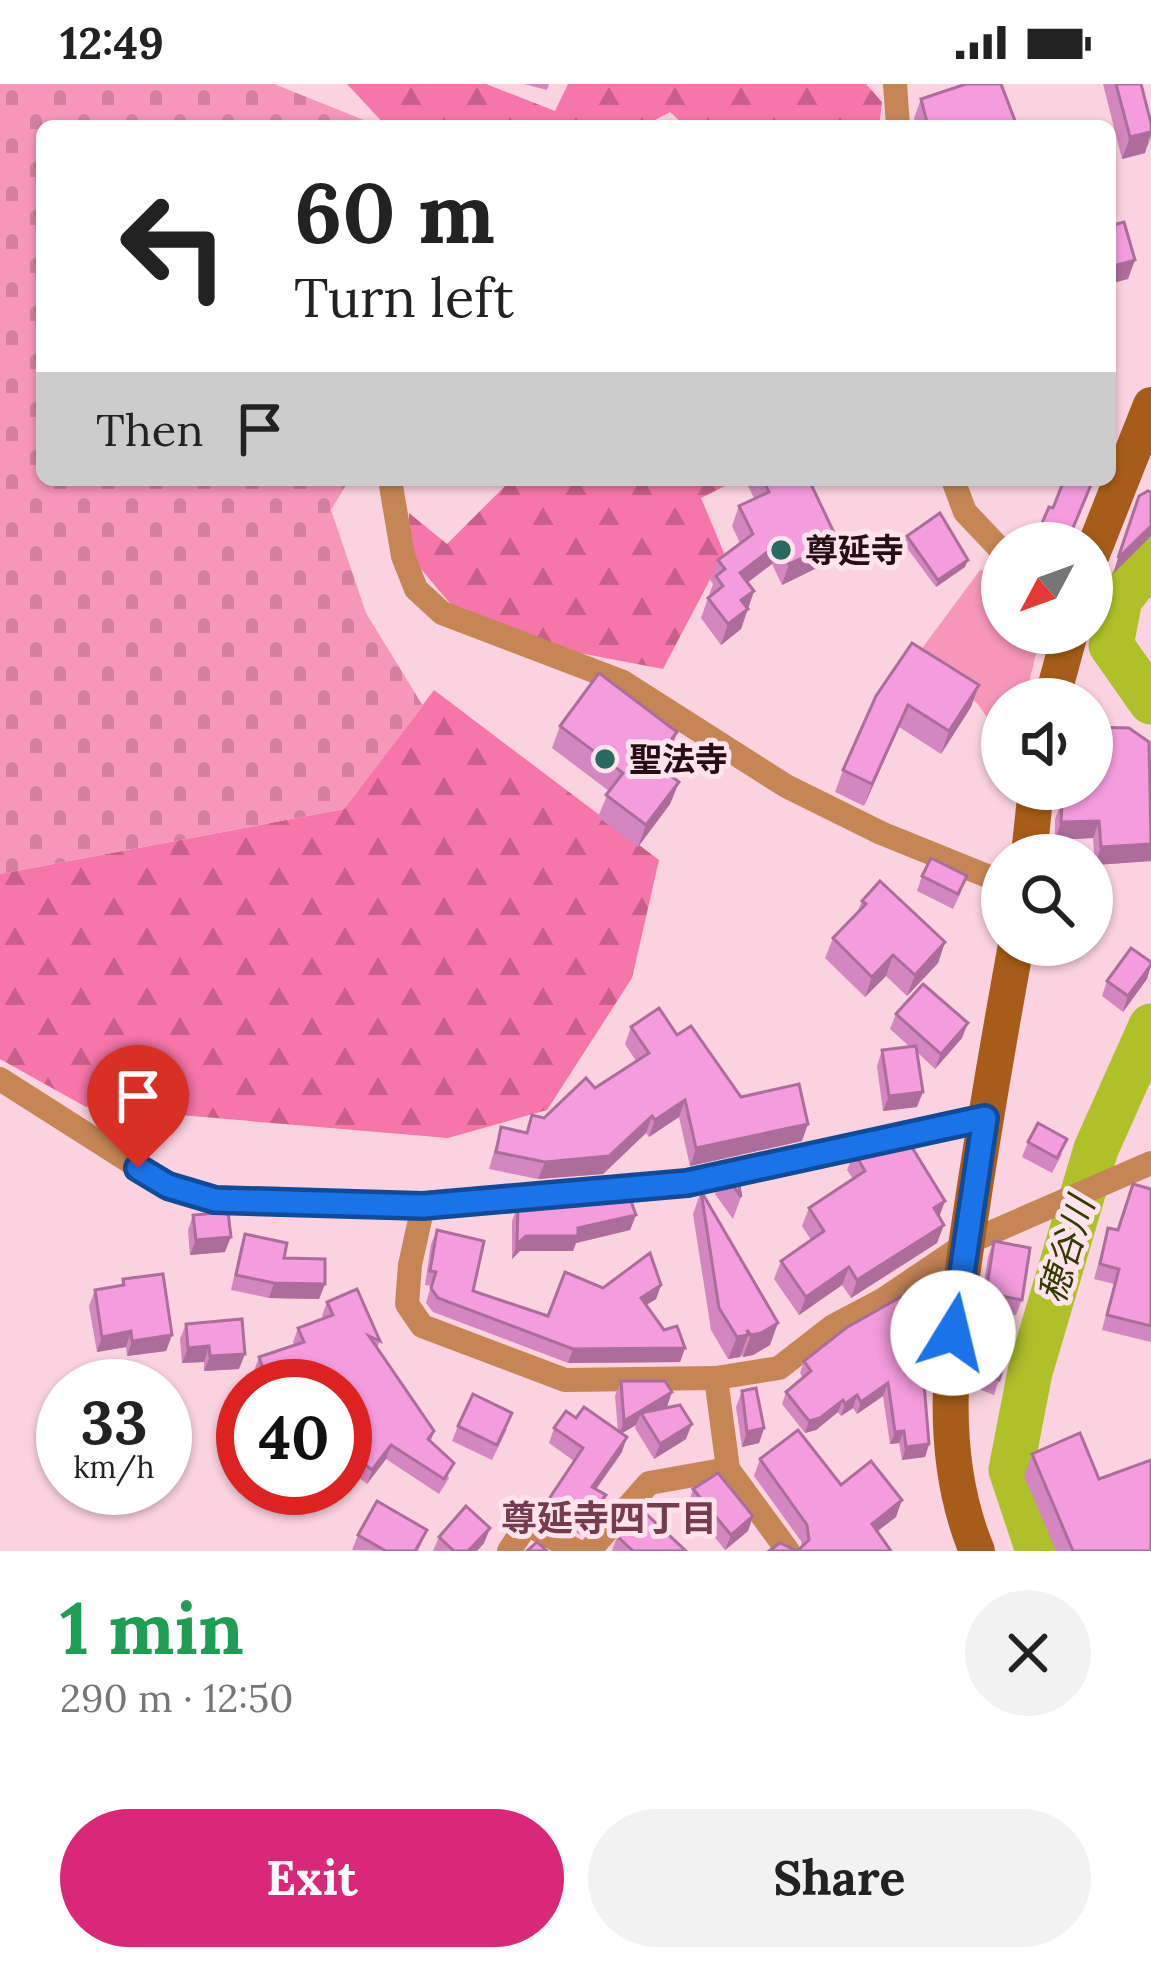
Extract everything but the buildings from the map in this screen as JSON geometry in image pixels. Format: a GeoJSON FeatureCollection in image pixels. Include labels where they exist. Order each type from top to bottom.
{"type":"FeatureCollection","features":[{"type":"Feature","properties":{"kind":"street"},"geometry":{"type":"LineString","coordinates":[[896,84],[898,120]]}},
{"type":"Feature","properties":{"kind":"street"},"geometry":{"type":"LineString","coordinates":[[1106,522],[1151,405]]}},
{"type":"Feature","properties":{"kind":"street"},"geometry":{"type":"LineString","coordinates":[[392,486],[403,556],[416,590],[442,614],[623,682],[786,786],[881,833],[981,873]]}},
{"type":"Feature","properties":{"kind":"street"},"geometry":{"type":"LineString","coordinates":[[954,486],[965,512],[981,528]]}},
{"type":"Feature","properties":{"kind":"street"},"geometry":{"type":"LineString","coordinates":[[977,1551],[968,1529],[949,1406],[953,1333],[1012,966]]}},
{"type":"Feature","properties":{"kind":"street"},"geometry":{"type":"LineString","coordinates":[[0,1079],[168,1186],[215,1200],[423,1206],[687,1183],[985,1118]]}},
{"type":"Feature","properties":{"kind":"street"},"geometry":{"type":"LineString","coordinates":[[423,1206],[407,1304],[422,1326],[565,1380],[716,1378],[779,1368],[832,1326],[884,1299],[967,1243],[1143,1166]]}},
{"type":"Feature","properties":{"kind":"street"},"geometry":{"type":"LineString","coordinates":[[716,1378],[728,1469],[788,1551]]}},
{"type":"Feature","properties":{"kind":"street"},"geometry":{"type":"LineString","coordinates":[[589,1551],[649,1483],[728,1469]]}},
{"type":"Feature","properties":{"kind":"street"},"geometry":{"type":"LineString","coordinates":[[509,1551],[527,1524],[577,1551]]}},
{"type":"Feature","properties":{"kind":"green space"},"geometry":{"type":"Polygon","coordinates":[[[0,84],[274,84],[364,120],[36,120],[36,486],[345,486],[331,510],[366,613],[423,706],[344,809],[0,874],[0,84]]]}},
{"type":"Feature","properties":{"kind":"green space"},"geometry":{"type":"Polygon","coordinates":[[[347,84],[486,84],[555,111],[568,84],[866,84],[882,102],[880,120],[679,120],[670,112],[655,120],[380,120],[347,84]]]}},
{"type":"Feature","properties":{"kind":"green space"},"geometry":{"type":"Polygon","coordinates":[[[505,486],[725,486],[701,498],[724,553],[663,669],[475,633],[410,556],[409,513],[447,544],[505,486]]]}},
{"type":"Feature","properties":{"kind":"green space"},"geometry":{"type":"Polygon","coordinates":[[[980,570],[981,654],[1036,654],[1030,678],[981,678],[981,709],[912,662],[980,570]]]}},
{"type":"Feature","properties":{"kind":"green space"},"geometry":{"type":"Polygon","coordinates":[[[434,690],[659,860],[632,978],[547,1110],[448,1138],[86,1107],[0,1059],[0,874],[344,809],[434,690]]]}},
{"type":"Feature","properties":{"kind":"waterway","name":"穂谷川"},"geometry":{"type":"LineString","coordinates":[[1151,560],[1120,599],[1111,645],[1151,702]]}},
{"type":"Feature","properties":{"kind":"waterway","name":"穂谷川"},"geometry":{"type":"LineString","coordinates":[[1038,1551],[1011,1470],[1030,1372],[1096,1149],[1151,1026]]}},
{"type":"Feature","properties":{"kind":"place","name":"尊延寺"},"geometry":{"type":"Point","coordinates":[781,550]}},
{"type":"Feature","properties":{"kind":"place","name":"聖法寺"},"geometry":{"type":"Point","coordinates":[605,759]}},
{"type":"Feature","properties":{"kind":"district","name":"尊延寺四丁目"},"geometry":{"type":"Point","coordinates":[609,1518]}},
{"type":"Feature","properties":{"kind":"route"},"geometry":{"type":"LineString","coordinates":[[138,1168],[168,1186],[215,1200],[423,1206],[687,1183],[985,1118],[953,1333]]}}]}
